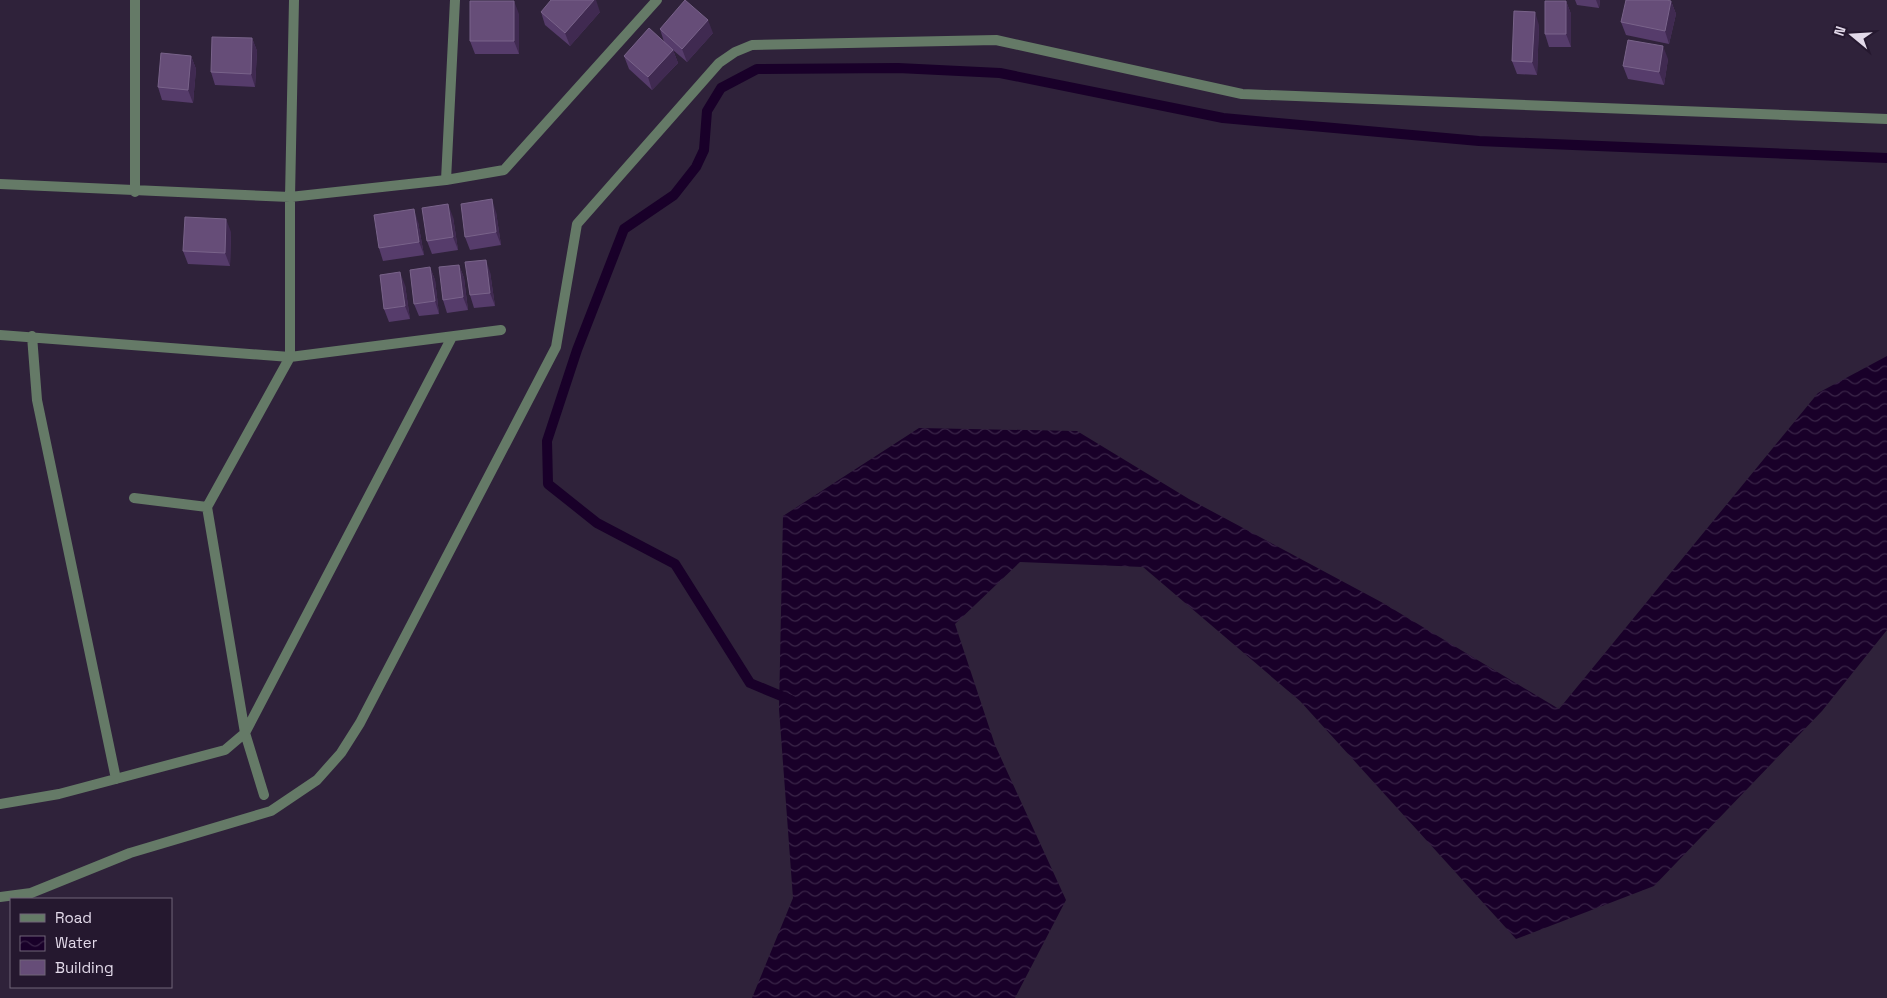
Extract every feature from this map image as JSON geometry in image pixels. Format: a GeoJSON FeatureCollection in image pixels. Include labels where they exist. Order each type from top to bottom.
{"type":"FeatureCollection","features":[{"type":"Feature","properties":{"kind":"street"},"geometry":{"type":"LineString","coordinates":[[135,0],[135,192]]}},
{"type":"Feature","properties":{"kind":"street"},"geometry":{"type":"LineString","coordinates":[[264,795],[245,733],[207,507],[290,357],[290,198],[294,0]]}},
{"type":"Feature","properties":{"kind":"street"},"geometry":{"type":"LineString","coordinates":[[446,180],[455,0]]}},
{"type":"Feature","properties":{"kind":"street"},"geometry":{"type":"LineString","coordinates":[[0,184],[290,198],[446,180],[504,170],[657,0]]}},
{"type":"Feature","properties":{"kind":"street"},"geometry":{"type":"LineString","coordinates":[[0,897],[31,893],[130,853],[271,811],[317,780],[341,753],[360,722],[556,347],[578,224],[719,64],[736,52],[752,45],[996,40],[1242,94],[1887,119]]}},
{"type":"Feature","properties":{"kind":"street"},"geometry":{"type":"LineString","coordinates":[[0,335],[290,357],[501,330]]}},
{"type":"Feature","properties":{"kind":"street"},"geometry":{"type":"LineString","coordinates":[[32,336],[36,400],[116,779]]}},
{"type":"Feature","properties":{"kind":"street"},"geometry":{"type":"LineString","coordinates":[[0,804],[59,794],[225,750],[245,733],[452,337]]}},
{"type":"Feature","properties":{"kind":"street"},"geometry":{"type":"LineString","coordinates":[[134,498],[207,507]]}},
{"type":"Feature","properties":{"kind":"water"},"geometry":{"type":"Polygon","coordinates":[[[1887,356],[1887,630],[1822,711],[1654,886],[1516,939],[1300,701],[1143,567],[1020,562],[955,624],[995,745],[1066,900],[1015,998],[752,998],[793,898],[779,709],[783,516],[919,428],[1077,431],[1189,499],[1383,603],[1559,709],[1818,393],[1887,356]]]}},
{"type":"Feature","properties":{"kind":"building"},"geometry":{"type":"Polygon","coordinates":[[[551,0],[594,0],[565,33],[541,12],[551,0]]]}},
{"type":"Feature","properties":{"kind":"building"},"geometry":{"type":"Polygon","coordinates":[[[685,0],[708,20],[682,49],[660,29],[685,0]]]}},
{"type":"Feature","properties":{"kind":"building"},"geometry":{"type":"Polygon","coordinates":[[[1626,0],[1671,1],[1665,31],[1621,22],[1626,0]]]}},
{"type":"Feature","properties":{"kind":"building"},"geometry":{"type":"Polygon","coordinates":[[[470,1],[514,1],[514,41],[470,41],[470,1]]]}},
{"type":"Feature","properties":{"kind":"building"},"geometry":{"type":"Polygon","coordinates":[[[1545,1],[1566,1],[1566,34],[1545,34],[1545,1]]]}},
{"type":"Feature","properties":{"kind":"building"},"geometry":{"type":"Polygon","coordinates":[[[1514,11],[1535,12],[1532,62],[1512,61],[1514,11]]]}},
{"type":"Feature","properties":{"kind":"building"},"geometry":{"type":"Polygon","coordinates":[[[649,28],[673,50],[648,77],[624,56],[649,28]]]}},
{"type":"Feature","properties":{"kind":"building"},"geometry":{"type":"Polygon","coordinates":[[[212,37],[252,38],[251,74],[211,72],[212,37]]]}},
{"type":"Feature","properties":{"kind":"building"},"geometry":{"type":"Polygon","coordinates":[[[1628,40],[1663,46],[1659,72],[1623,66],[1628,40]]]}},
{"type":"Feature","properties":{"kind":"building"},"geometry":{"type":"Polygon","coordinates":[[[161,53],[191,56],[188,90],[158,87],[161,53]]]}},
{"type":"Feature","properties":{"kind":"building"},"geometry":{"type":"Polygon","coordinates":[[[492,199],[496,232],[465,237],[461,204],[492,199]]]}},
{"type":"Feature","properties":{"kind":"building"},"geometry":{"type":"Polygon","coordinates":[[[448,204],[453,237],[427,241],[422,208],[448,204]]]}},
{"type":"Feature","properties":{"kind":"building"},"geometry":{"type":"Polygon","coordinates":[[[414,209],[419,242],[379,248],[374,215],[414,209]]]}},
{"type":"Feature","properties":{"kind":"building"},"geometry":{"type":"Polygon","coordinates":[[[185,217],[226,219],[225,253],[183,251],[185,217]]]}},
{"type":"Feature","properties":{"kind":"building"},"geometry":{"type":"Polygon","coordinates":[[[486,260],[490,293],[470,295],[465,262],[486,260]]]}},
{"type":"Feature","properties":{"kind":"building"},"geometry":{"type":"Polygon","coordinates":[[[459,265],[463,297],[443,300],[439,267],[459,265]]]}},
{"type":"Feature","properties":{"kind":"building"},"geometry":{"type":"Polygon","coordinates":[[[430,267],[435,301],[414,304],[410,270],[430,267]]]}},
{"type":"Feature","properties":{"kind":"building"},"geometry":{"type":"Polygon","coordinates":[[[400,272],[405,306],[384,309],[380,275],[400,272]]]}},
{"type":"Feature","properties":{"kind":"waterway"},"geometry":{"type":"LineString","coordinates":[[791,700],[750,683],[675,564],[597,523],[548,484],[547,441],[577,350],[624,229],[674,195],[696,167],[704,150],[707,111],[721,88],[757,69],[898,68],[1000,73],[1223,118],[1479,141],[1887,158]]}}]}
